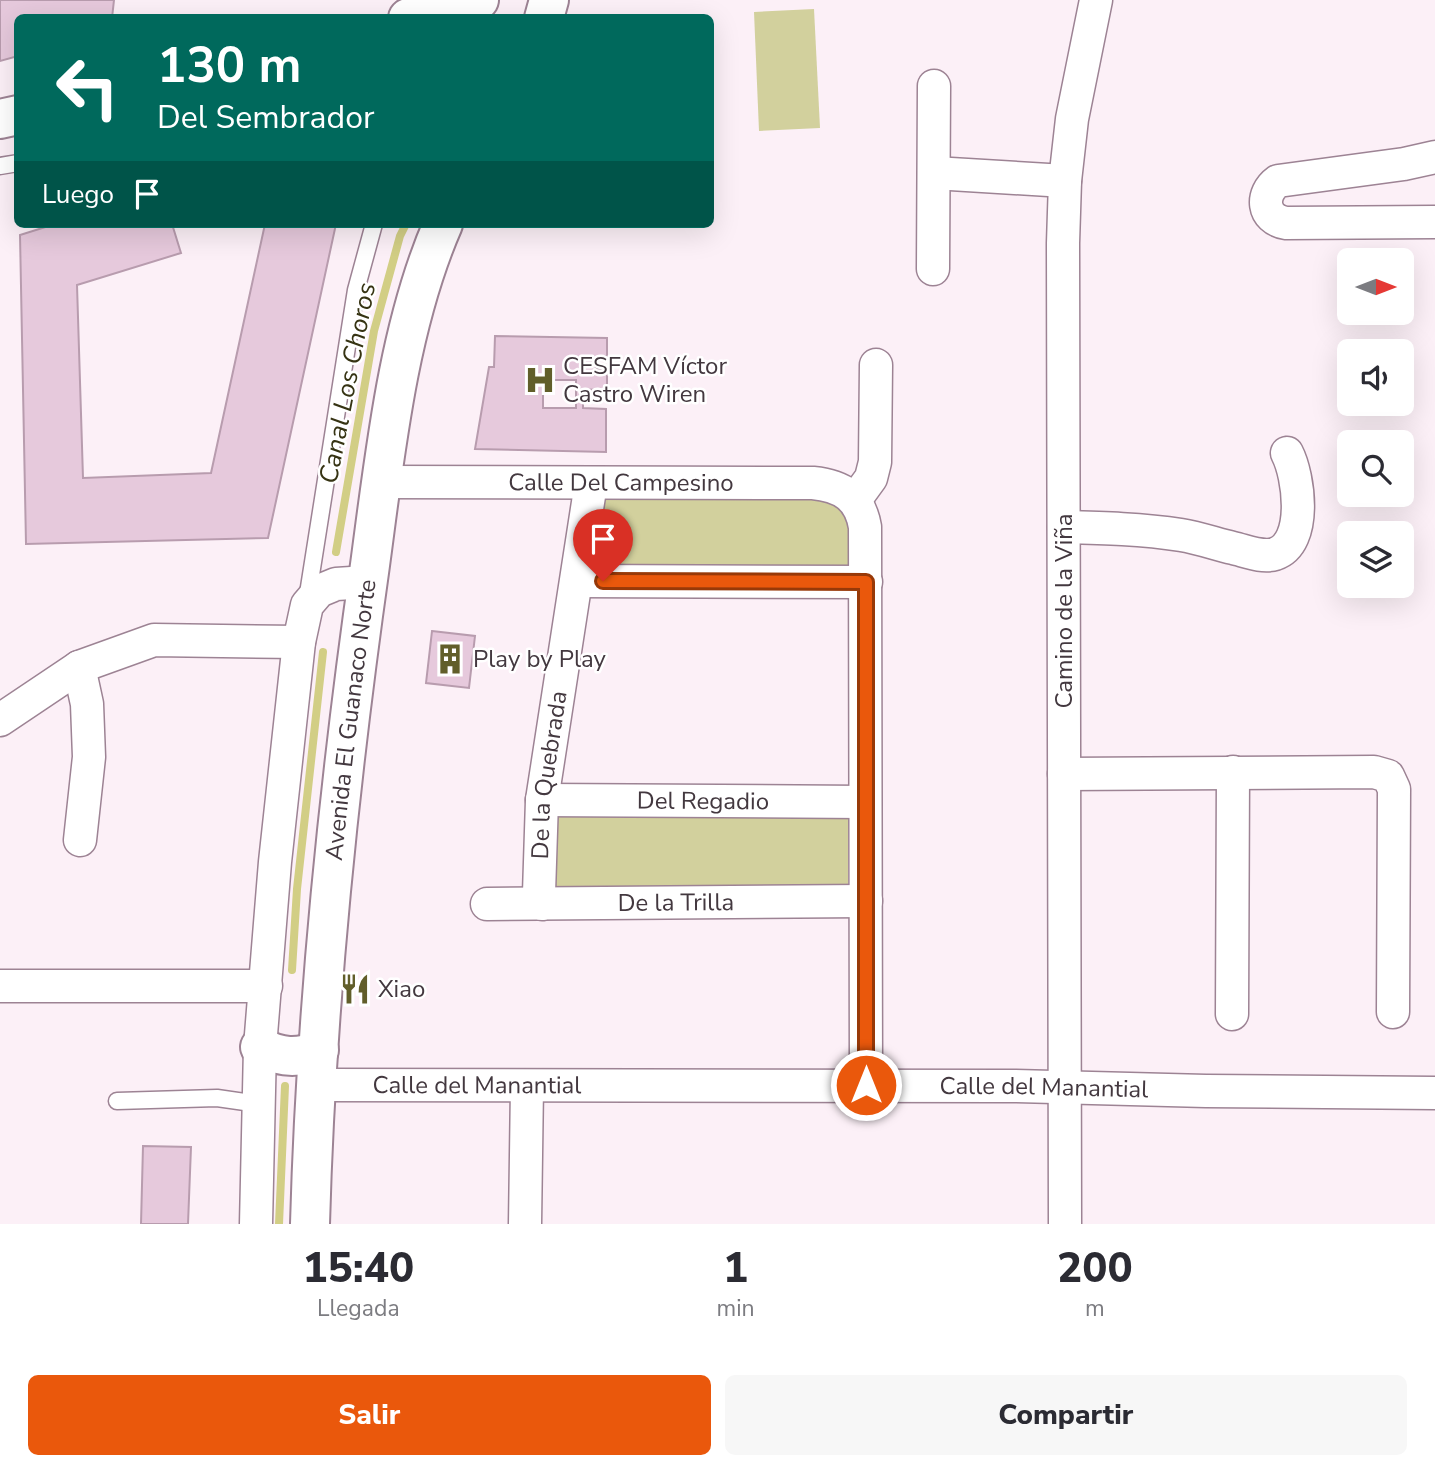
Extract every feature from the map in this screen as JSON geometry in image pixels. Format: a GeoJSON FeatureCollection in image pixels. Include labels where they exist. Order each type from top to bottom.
{"type":"FeatureCollection","features":[{"type":"Feature","properties":{"kind":"street"},"geometry":{"type":"LineString","coordinates":[[424,14],[479,0]]}},
{"type":"Feature","properties":{"kind":"street","name":"Camino de la Viña"},"geometry":{"type":"LineString","coordinates":[[1065,1224],[1063,243],[1065,181],[1072,119],[1096,0]]}},
{"type":"Feature","properties":{"kind":"street"},"geometry":{"type":"LineString","coordinates":[[933,269],[934,86]]}},
{"type":"Feature","properties":{"kind":"street"},"geometry":{"type":"LineString","coordinates":[[1435,157],[1404,164],[1278,181],[1265,198],[1273,218],[1286,223],[1435,222]]}},
{"type":"Feature","properties":{"kind":"street"},"geometry":{"type":"LineString","coordinates":[[934,173],[1065,181]]}},
{"type":"Feature","properties":{"kind":"street","name":"Avenida El Guanaco Norte"},"geometry":{"type":"LineString","coordinates":[[310,1224],[335,837],[381,482],[411,320],[422,278],[441,228]]}},
{"type":"Feature","properties":{"kind":"street"},"geometry":{"type":"LineString","coordinates":[[866,1085],[866,527],[855,499],[871,478],[873,470],[876,365]]}},
{"type":"Feature","properties":{"kind":"street"},"geometry":{"type":"LineString","coordinates":[[1064,527],[1127,529],[1183,536],[1256,554],[1273,554],[1289,545],[1297,527],[1297,480],[1287,453]]}},
{"type":"Feature","properties":{"kind":"street","name":"Calle Del Campesino"},"geometry":{"type":"LineString","coordinates":[[381,482],[813,483],[838,487],[855,499]]}},
{"type":"Feature","properties":{"kind":"street","name":"De la Quebrada"},"geometry":{"type":"LineString","coordinates":[[542,904],[539,893],[542,800],[591,483]]}},
{"type":"Feature","properties":{"kind":"street"},"geometry":{"type":"LineString","coordinates":[[577,581],[866,582]]}},
{"type":"Feature","properties":{"kind":"street"},"geometry":{"type":"LineString","coordinates":[[256,1224],[260,1047],[275,862],[302,627],[312,597],[327,586],[368,582]]}},
{"type":"Feature","properties":{"kind":"street"},"geometry":{"type":"LineString","coordinates":[[0,720],[79,667],[154,640],[302,627]]}},
{"type":"Feature","properties":{"kind":"street"},"geometry":{"type":"LineString","coordinates":[[79,667],[87,704],[89,757],[80,840]]}},
{"type":"Feature","properties":{"kind":"street"},"geometry":{"type":"LineString","coordinates":[[1232,1014],[1233,772]]}},
{"type":"Feature","properties":{"kind":"street"},"geometry":{"type":"LineString","coordinates":[[1064,774],[1381,772],[1392,782],[1394,789],[1393,1012]]}},
{"type":"Feature","properties":{"kind":"street","name":"Del Regadio"},"geometry":{"type":"LineString","coordinates":[[542,800],[865,802]]}},
{"type":"Feature","properties":{"kind":"street","name":"De la Trilla"},"geometry":{"type":"LineString","coordinates":[[487,904],[866,901]]}},
{"type":"Feature","properties":{"kind":"street"},"geometry":{"type":"LineString","coordinates":[[0,986],[266,986]]}},
{"type":"Feature","properties":{"kind":"street"},"geometry":{"type":"LineString","coordinates":[[260,1047],[288,1057],[307,1055],[318,1068]]}},
{"type":"Feature","properties":{"kind":"street","name":"Calle del Manantial"},"geometry":{"type":"LineString","coordinates":[[318,1068],[527,1086],[866,1085],[1435,1093]]}},
{"type":"Feature","properties":{"kind":"street"},"geometry":{"type":"LineString","coordinates":[[525,1224],[527,1086]]}},
{"type":"Feature","properties":{"kind":"lane"},"geometry":{"type":"LineString","coordinates":[[302,627],[356,290],[373,228]]}},
{"type":"Feature","properties":{"kind":"lane"},"geometry":{"type":"LineString","coordinates":[[117,1101],[217,1098],[259,1104]]}},
{"type":"Feature","properties":{"kind":"shaded area"},"geometry":{"type":"Polygon","coordinates":[[[814,9],[820,128],[759,131],[754,12],[814,9]]]}},
{"type":"Feature","properties":{"kind":"shaded area"},"geometry":{"type":"Polygon","coordinates":[[[601,493],[813,494],[839,507],[849,522],[852,573],[590,570],[601,493]]]}},
{"type":"Feature","properties":{"kind":"shaded area"},"geometry":{"type":"Polygon","coordinates":[[[848,808],[848,890],[558,891],[544,887],[552,812],[848,808]]]}},
{"type":"Feature","properties":{"kind":"building"},"geometry":{"type":"Polygon","coordinates":[[[0,0],[114,0],[112,14],[14,14],[14,57],[0,61],[0,0]]]}},
{"type":"Feature","properties":{"kind":"building"},"geometry":{"type":"Polygon","coordinates":[[[42,228],[173,228],[181,253],[77,285],[83,478],[211,473],[264,228],[335,228],[268,538],[26,544],[20,235],[42,228]]]}},
{"type":"Feature","properties":{"kind":"building"},"geometry":{"type":"Polygon","coordinates":[[[495,336],[607,338],[607,356],[596,357],[596,369],[607,369],[607,389],[583,390],[583,408],[606,409],[606,452],[475,449],[489,367],[494,367],[495,336]],[[543,380],[543,408],[576,408],[576,380],[543,380]]]}},
{"type":"Feature","properties":{"kind":"building","name":"Play by Play"},"geometry":{"type":"Polygon","coordinates":[[[432,631],[475,636],[469,688],[426,683],[432,631]]]}},
{"type":"Feature","properties":{"kind":"building"},"geometry":{"type":"Polygon","coordinates":[[[143,1146],[191,1147],[188,1224],[141,1224],[143,1146]]]}},
{"type":"Feature","properties":{"kind":"waterway","name":"Canal Los Choros"},"geometry":{"type":"LineString","coordinates":[[336,552],[374,331],[404,228]]}},
{"type":"Feature","properties":{"kind":"waterway","name":"Canal Los Choros"},"geometry":{"type":"LineString","coordinates":[[292,970],[297,889],[323,652]]}},
{"type":"Feature","properties":{"kind":"waterway","name":"Canal Los Choros"},"geometry":{"type":"LineString","coordinates":[[279,1224],[285,1086]]}},
{"type":"Feature","properties":{"kind":"place","name":"CESFAM Víctor Castro Wiren"},"geometry":{"type":"Point","coordinates":[540,380]}},
{"type":"Feature","properties":{"kind":"place","name":"Play by Play"},"geometry":{"type":"Point","coordinates":[450,659]}},
{"type":"Feature","properties":{"kind":"place","name":"Xiao"},"geometry":{"type":"Point","coordinates":[355,989]}},
{"type":"Feature","properties":{"kind":"route"},"geometry":{"type":"LineString","coordinates":[[603,581],[866,582],[866,1085]]}}]}
